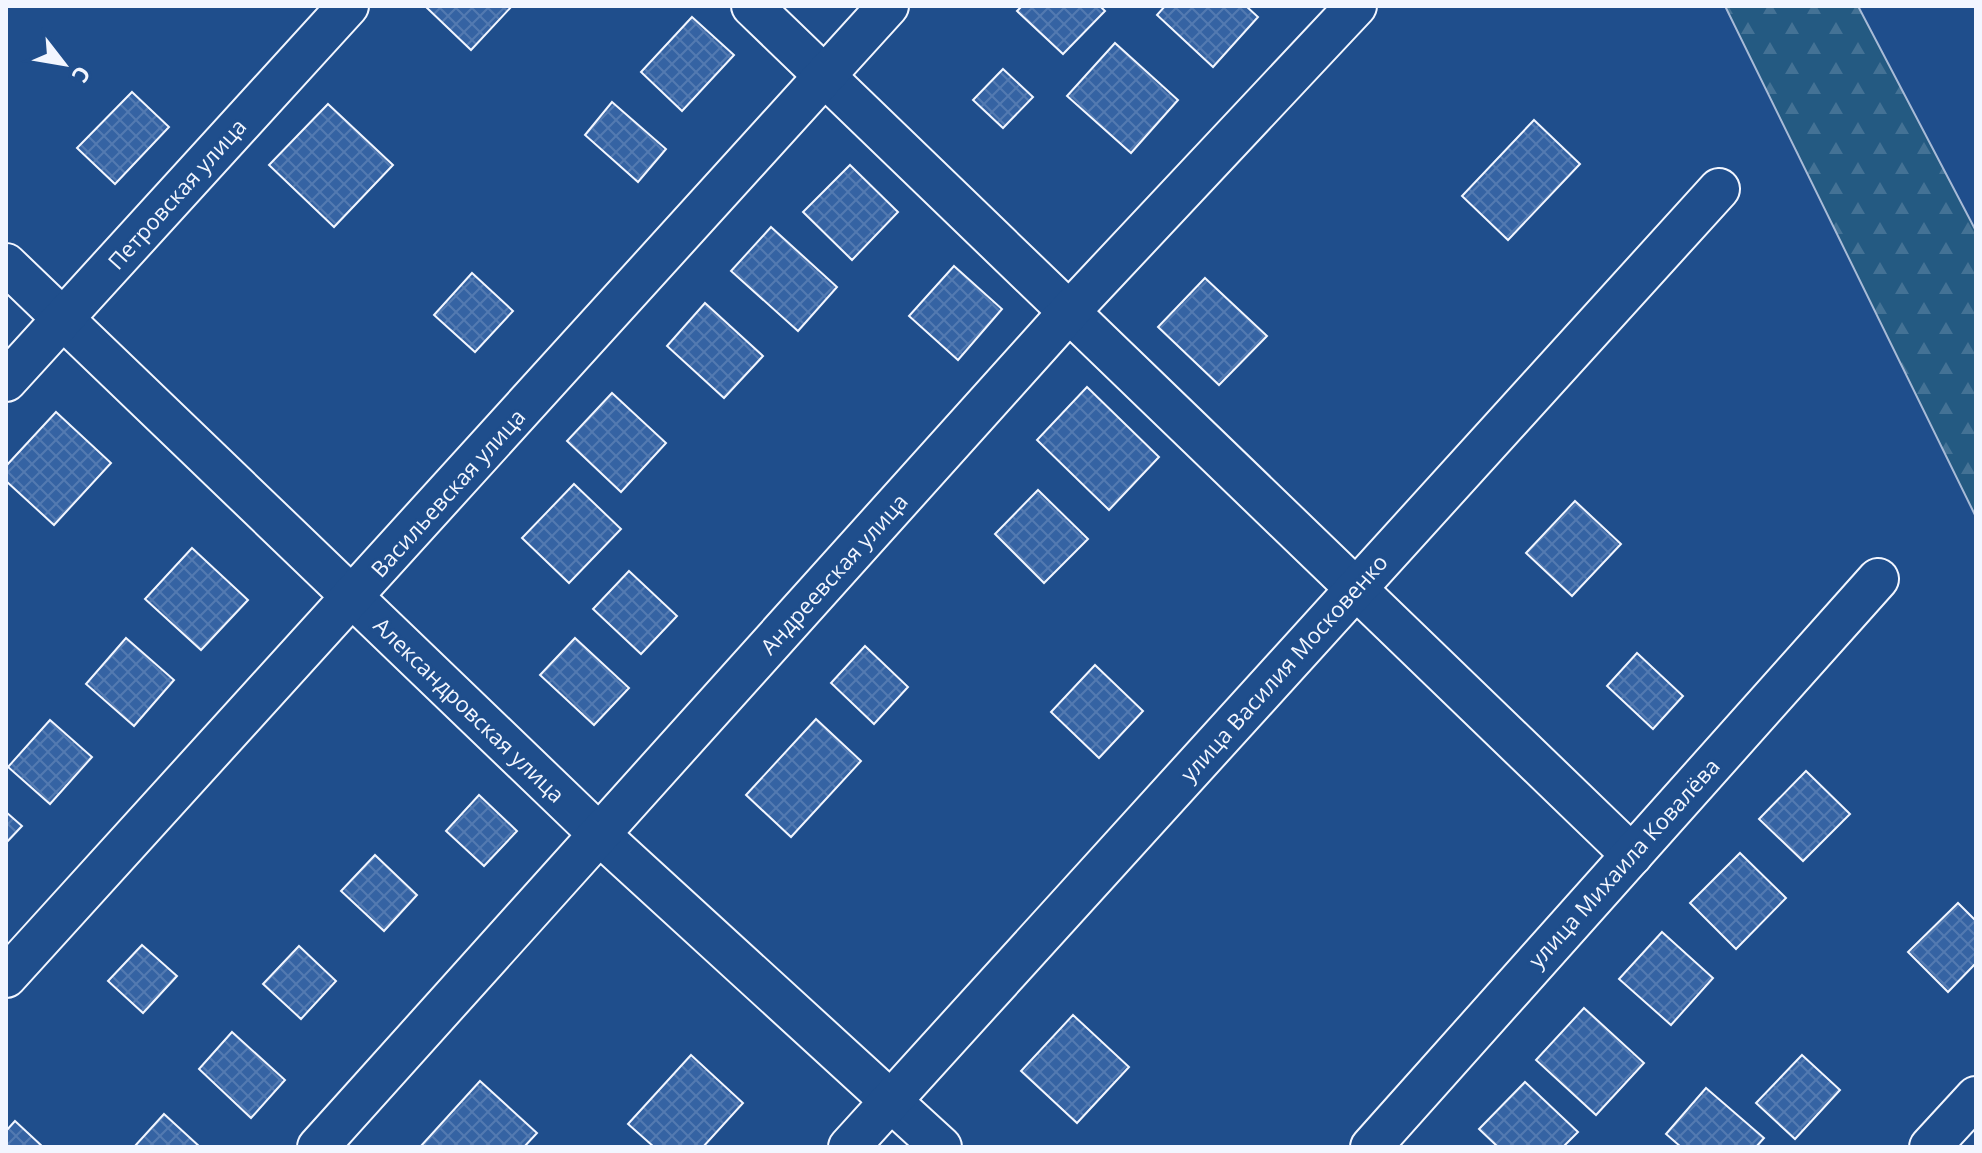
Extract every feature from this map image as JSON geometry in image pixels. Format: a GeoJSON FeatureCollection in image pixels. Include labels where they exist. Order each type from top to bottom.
{"type":"FeatureCollection","features":[{"type":"Feature","properties":{"kind":"street","name":"Петровская улица"},"geometry":{"type":"LineString","coordinates":[[6,381],[348,6]]}},
{"type":"Feature","properties":{"kind":"street"},"geometry":{"type":"LineString","coordinates":[[752,6],[827,74],[1068,313],[1358,587],[1632,855]]}},
{"type":"Feature","properties":{"kind":"street","name":"Васильевская улица"},"geometry":{"type":"LineString","coordinates":[[6,977],[888,6]]}},
{"type":"Feature","properties":{"kind":"street","name":"Андреевская улица"},"geometry":{"type":"LineString","coordinates":[[318,1147],[1068,313],[1356,6]]}},
{"type":"Feature","properties":{"kind":"street","name":"улица Василия Московенко"},"geometry":{"type":"LineString","coordinates":[[849,1147],[1719,189]]}},
{"type":"Feature","properties":{"kind":"street","name":"Александровская улица"},"geometry":{"type":"LineString","coordinates":[[6,264],[600,835],[941,1147]]}},
{"type":"Feature","properties":{"kind":"street","name":"улица Михаила Ковалёва"},"geometry":{"type":"LineString","coordinates":[[1371,1147],[1878,579]]}},
{"type":"Feature","properties":{"kind":"street"},"geometry":{"type":"LineString","coordinates":[[1930,1147],[1976,1097]]}},
{"type":"Feature","properties":{"kind":"green space"},"geometry":{"type":"Polygon","coordinates":[[[1725,6],[1858,6],[1976,231],[1976,517],[1725,6]]]}},
{"type":"Feature","properties":{"kind":"building"},"geometry":{"type":"Polygon","coordinates":[[[425,6],[512,6],[471,50],[425,6]]]}},
{"type":"Feature","properties":{"kind":"building"},"geometry":{"type":"Polygon","coordinates":[[[1022,6],[1100,6],[1105,11],[1063,54],[1017,11],[1022,6]]]}},
{"type":"Feature","properties":{"kind":"building"},"geometry":{"type":"Polygon","coordinates":[[[1165,6],[1246,6],[1258,17],[1213,67],[1157,15],[1165,6]]]}},
{"type":"Feature","properties":{"kind":"building"},"geometry":{"type":"Polygon","coordinates":[[[692,17],[734,55],[682,111],[641,72],[692,17]]]}},
{"type":"Feature","properties":{"kind":"building"},"geometry":{"type":"Polygon","coordinates":[[[1115,43],[1178,100],[1131,153],[1067,96],[1115,43]]]}},
{"type":"Feature","properties":{"kind":"building"},"geometry":{"type":"Polygon","coordinates":[[[1003,69],[1033,97],[1003,128],[973,100],[1003,69]]]}},
{"type":"Feature","properties":{"kind":"building"},"geometry":{"type":"Polygon","coordinates":[[[132,92],[169,127],[115,184],[77,148],[132,92]]]}},
{"type":"Feature","properties":{"kind":"building"},"geometry":{"type":"Polygon","coordinates":[[[612,102],[666,149],[638,182],[585,135],[612,102]]]}},
{"type":"Feature","properties":{"kind":"building"},"geometry":{"type":"Polygon","coordinates":[[[328,104],[393,165],[334,227],[269,165],[328,104]]]}},
{"type":"Feature","properties":{"kind":"building"},"geometry":{"type":"Polygon","coordinates":[[[1534,120],[1580,164],[1508,240],[1462,196],[1534,120]]]}},
{"type":"Feature","properties":{"kind":"building"},"geometry":{"type":"Polygon","coordinates":[[[850,165],[898,212],[852,260],[803,212],[850,165]]]}},
{"type":"Feature","properties":{"kind":"building"},"geometry":{"type":"Polygon","coordinates":[[[771,227],[837,287],[798,331],[731,271],[771,227]]]}},
{"type":"Feature","properties":{"kind":"building"},"geometry":{"type":"Polygon","coordinates":[[[954,266],[1002,309],[958,360],[909,316],[954,266]]]}},
{"type":"Feature","properties":{"kind":"building"},"geometry":{"type":"Polygon","coordinates":[[[472,273],[513,311],[475,352],[434,315],[472,273]]]}},
{"type":"Feature","properties":{"kind":"building"},"geometry":{"type":"Polygon","coordinates":[[[1205,278],[1267,336],[1219,385],[1158,327],[1205,278]]]}},
{"type":"Feature","properties":{"kind":"building"},"geometry":{"type":"Polygon","coordinates":[[[705,303],[763,356],[724,398],[667,346],[705,303]]]}},
{"type":"Feature","properties":{"kind":"building"},"geometry":{"type":"Polygon","coordinates":[[[1087,387],[1159,457],[1109,510],[1037,440],[1087,387]]]}},
{"type":"Feature","properties":{"kind":"building"},"geometry":{"type":"Polygon","coordinates":[[[612,393],[666,443],[621,492],[567,441],[612,393]]]}},
{"type":"Feature","properties":{"kind":"building"},"geometry":{"type":"Polygon","coordinates":[[[56,412],[111,463],[54,525],[6,481],[6,466],[56,412]]]}},
{"type":"Feature","properties":{"kind":"building"},"geometry":{"type":"Polygon","coordinates":[[[574,484],[621,529],[569,583],[522,538],[574,484]]]}},
{"type":"Feature","properties":{"kind":"building"},"geometry":{"type":"Polygon","coordinates":[[[1038,490],[1088,539],[1044,583],[995,534],[1038,490]]]}},
{"type":"Feature","properties":{"kind":"building"},"geometry":{"type":"Polygon","coordinates":[[[1575,501],[1621,544],[1572,596],[1526,553],[1575,501]]]}},
{"type":"Feature","properties":{"kind":"building"},"geometry":{"type":"Polygon","coordinates":[[[192,548],[248,600],[201,650],[145,599],[192,548]]]}},
{"type":"Feature","properties":{"kind":"building"},"geometry":{"type":"Polygon","coordinates":[[[629,571],[677,616],[641,654],[593,609],[629,571]]]}},
{"type":"Feature","properties":{"kind":"building"},"geometry":{"type":"Polygon","coordinates":[[[126,638],[174,680],[134,726],[86,684],[126,638]]]}},
{"type":"Feature","properties":{"kind":"building"},"geometry":{"type":"Polygon","coordinates":[[[575,638],[629,688],[594,725],[540,675],[575,638]]]}},
{"type":"Feature","properties":{"kind":"building"},"geometry":{"type":"Polygon","coordinates":[[[865,646],[908,687],[874,724],[831,683],[865,646]]]}},
{"type":"Feature","properties":{"kind":"building"},"geometry":{"type":"Polygon","coordinates":[[[1637,653],[1683,696],[1653,729],[1607,686],[1637,653]]]}},
{"type":"Feature","properties":{"kind":"building"},"geometry":{"type":"Polygon","coordinates":[[[1095,665],[1143,711],[1099,758],[1051,712],[1095,665]]]}},
{"type":"Feature","properties":{"kind":"building"},"geometry":{"type":"Polygon","coordinates":[[[816,719],[861,761],[791,837],[746,795],[816,719]]]}},
{"type":"Feature","properties":{"kind":"building"},"geometry":{"type":"Polygon","coordinates":[[[50,720],[92,757],[50,804],[8,767],[50,720]]]}},
{"type":"Feature","properties":{"kind":"building"},"geometry":{"type":"Polygon","coordinates":[[[1806,771],[1850,814],[1803,861],[1759,819],[1806,771]]]}},
{"type":"Feature","properties":{"kind":"building"},"geometry":{"type":"Polygon","coordinates":[[[479,795],[517,831],[484,866],[446,831],[479,795]]]}},
{"type":"Feature","properties":{"kind":"building"},"geometry":{"type":"Polygon","coordinates":[[[6,812],[22,826],[6,843],[6,812]]]}},
{"type":"Feature","properties":{"kind":"building"},"geometry":{"type":"Polygon","coordinates":[[[1740,853],[1786,898],[1736,949],[1690,903],[1740,853]]]}},
{"type":"Feature","properties":{"kind":"building"},"geometry":{"type":"Polygon","coordinates":[[[375,855],[417,895],[384,931],[341,891],[375,855]]]}},
{"type":"Feature","properties":{"kind":"building"},"geometry":{"type":"Polygon","coordinates":[[[1958,903],[1976,921],[1976,963],[1948,992],[1908,952],[1958,903]]]}},
{"type":"Feature","properties":{"kind":"building"},"geometry":{"type":"Polygon","coordinates":[[[1662,932],[1713,978],[1671,1025],[1619,979],[1662,932]]]}},
{"type":"Feature","properties":{"kind":"building"},"geometry":{"type":"Polygon","coordinates":[[[142,945],[177,976],[143,1013],[108,981],[142,945]]]}},
{"type":"Feature","properties":{"kind":"building"},"geometry":{"type":"Polygon","coordinates":[[[299,946],[336,981],[301,1019],[263,984],[299,946]]]}},
{"type":"Feature","properties":{"kind":"building"},"geometry":{"type":"Polygon","coordinates":[[[1584,1008],[1644,1063],[1596,1115],[1536,1060],[1584,1008]]]}},
{"type":"Feature","properties":{"kind":"building"},"geometry":{"type":"Polygon","coordinates":[[[1073,1015],[1129,1067],[1077,1123],[1021,1071],[1073,1015]]]}},
{"type":"Feature","properties":{"kind":"building"},"geometry":{"type":"Polygon","coordinates":[[[232,1032],[285,1080],[251,1118],[199,1069],[232,1032]]]}},
{"type":"Feature","properties":{"kind":"building"},"geometry":{"type":"Polygon","coordinates":[[[691,1055],[743,1103],[703,1147],[654,1147],[628,1124],[691,1055]]]}},
{"type":"Feature","properties":{"kind":"building"},"geometry":{"type":"Polygon","coordinates":[[[1802,1055],[1840,1090],[1795,1139],[1756,1103],[1802,1055]]]}},
{"type":"Feature","properties":{"kind":"building"},"geometry":{"type":"Polygon","coordinates":[[[480,1081],[537,1133],[524,1147],[420,1147],[480,1081]]]}},
{"type":"Feature","properties":{"kind":"building"},"geometry":{"type":"Polygon","coordinates":[[[1525,1082],[1578,1132],[1563,1147],[1498,1147],[1479,1129],[1525,1082]]]}},
{"type":"Feature","properties":{"kind":"building"},"geometry":{"type":"Polygon","coordinates":[[[1706,1088],[1764,1138],[1756,1147],[1681,1147],[1666,1134],[1706,1088]]]}},
{"type":"Feature","properties":{"kind":"building"},"geometry":{"type":"Polygon","coordinates":[[[164,1114],[200,1147],[134,1147],[164,1114]]]}},
{"type":"Feature","properties":{"kind":"building"},"geometry":{"type":"Polygon","coordinates":[[[15,1121],[43,1147],[6,1147],[6,1131],[15,1121]]]}}]}
